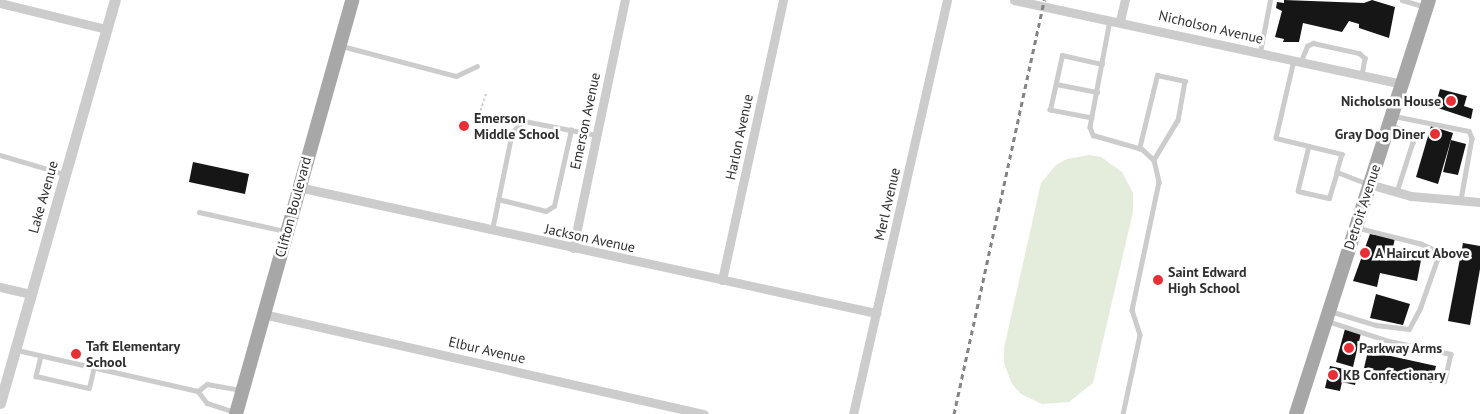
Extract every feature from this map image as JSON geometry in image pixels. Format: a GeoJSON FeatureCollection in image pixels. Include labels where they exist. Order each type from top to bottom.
{"type":"FeatureCollection","features":[{"type":"Feature","properties":{"kind":"main road","name":"Clifton Boulevard"},"geometry":{"type":"LineString","coordinates":[[236,413],[352,0]]}},
{"type":"Feature","properties":{"kind":"main road","name":"Detroit Avenue"},"geometry":{"type":"LineString","coordinates":[[1296,414],[1428,4]]}},
{"type":"Feature","properties":{"kind":"street","name":"Lake Avenue"},"geometry":{"type":"LineString","coordinates":[[0,403],[115,0]]}},
{"type":"Feature","properties":{"kind":"street","name":"Emerson Avenue"},"geometry":{"type":"LineString","coordinates":[[573,248],[625,0]]}},
{"type":"Feature","properties":{"kind":"street","name":"Harlon Avenue"},"geometry":{"type":"LineString","coordinates":[[722,280],[783,0]]}},
{"type":"Feature","properties":{"kind":"street","name":"Merl Avenue"},"geometry":{"type":"LineString","coordinates":[[852,414],[947,0]]}},
{"type":"Feature","properties":{"kind":"street","name":"Nicholson Avenue"},"geometry":{"type":"LineString","coordinates":[[1014,0],[1120,21],[1403,84]]}},
{"type":"Feature","properties":{"kind":"street"},"geometry":{"type":"LineString","coordinates":[[1120,21],[1125,0]]}},
{"type":"Feature","properties":{"kind":"street"},"geometry":{"type":"LineString","coordinates":[[0,3],[106,29]]}},
{"type":"Feature","properties":{"kind":"street"},"geometry":{"type":"LineString","coordinates":[[1369,184],[1397,192],[1479,203]]}},
{"type":"Feature","properties":{"kind":"street","name":"Jackson Avenue"},"geometry":{"type":"LineString","coordinates":[[298,187],[876,313]]}},
{"type":"Feature","properties":{"kind":"street"},"geometry":{"type":"LineString","coordinates":[[0,287],[31,294]]}},
{"type":"Feature","properties":{"kind":"street","name":"Elbur Avenue"},"geometry":{"type":"LineString","coordinates":[[263,314],[704,414]]}},
{"type":"Feature","properties":{"kind":"lane"},"geometry":{"type":"LineString","coordinates":[[1260,52],[1270,0]]}},
{"type":"Feature","properties":{"kind":"lane"},"geometry":{"type":"LineString","coordinates":[[1402,0],[1428,4]]}},
{"type":"Feature","properties":{"kind":"lane"},"geometry":{"type":"LineString","coordinates":[[1110,19],[1092,118],[1093,134],[1140,149],[1154,160],[1159,182],[1132,310],[1140,334],[1123,414]]}},
{"type":"Feature","properties":{"kind":"lane"},"geometry":{"type":"LineString","coordinates":[[1309,146],[1298,191],[1329,198],[1342,154],[1309,146],[1276,138],[1298,60],[1308,46],[1313,44],[1359,53],[1364,58],[1362,75]]}},
{"type":"Feature","properties":{"kind":"lane"},"geometry":{"type":"LineString","coordinates":[[339,45],[456,76],[477,66]]}},
{"type":"Feature","properties":{"kind":"lane"},"geometry":{"type":"LineString","coordinates":[[1092,118],[1050,110],[1062,55],[1102,64]]}},
{"type":"Feature","properties":{"kind":"lane"},"geometry":{"type":"LineString","coordinates":[[1140,149],[1157,75],[1185,81],[1178,120],[1154,160]]}},
{"type":"Feature","properties":{"kind":"lane"},"geometry":{"type":"LineString","coordinates":[[1056,84],[1097,92]]}},
{"type":"Feature","properties":{"kind":"lane"},"geometry":{"type":"LineString","coordinates":[[1391,119],[1410,134],[1413,142],[1397,192]]}},
{"type":"Feature","properties":{"kind":"lane"},"geometry":{"type":"LineString","coordinates":[[1391,119],[1469,131],[1472,138],[1461,201]]}},
{"type":"Feature","properties":{"kind":"lane"},"geometry":{"type":"LineString","coordinates":[[492,230],[512,132],[524,121],[596,135]]}},
{"type":"Feature","properties":{"kind":"lane"},"geometry":{"type":"LineString","coordinates":[[498,199],[546,211],[554,206],[571,130]]}},
{"type":"Feature","properties":{"kind":"lane"},"geometry":{"type":"LineString","coordinates":[[0,154],[65,174]]}},
{"type":"Feature","properties":{"kind":"lane"},"geometry":{"type":"LineString","coordinates":[[1337,172],[1369,184]]}},
{"type":"Feature","properties":{"kind":"lane"},"geometry":{"type":"LineString","coordinates":[[199,212],[286,231]]}},
{"type":"Feature","properties":{"kind":"lane"},"geometry":{"type":"LineString","coordinates":[[1327,316],[1409,329],[1420,308],[1438,257],[1436,251],[1420,244],[1355,228]]}},
{"type":"Feature","properties":{"kind":"lane"},"geometry":{"type":"LineString","coordinates":[[1327,316],[1389,341],[1451,354],[1445,381]]}},
{"type":"Feature","properties":{"kind":"lane"},"geometry":{"type":"LineString","coordinates":[[15,349],[198,391],[207,403],[236,413]]}},
{"type":"Feature","properties":{"kind":"lane"},"geometry":{"type":"LineString","coordinates":[[41,356],[36,376],[89,388],[94,367]]}},
{"type":"Feature","properties":{"kind":"lane"},"geometry":{"type":"LineString","coordinates":[[198,391],[207,384],[242,390]]}},
{"type":"Feature","properties":{"kind":"path"},"geometry":{"type":"LineString","coordinates":[[486,94],[480,116],[511,124]]}},
{"type":"Feature","properties":{"kind":"green space"},"geometry":{"type":"Polygon","coordinates":[[[1089,155],[1101,157],[1122,172],[1133,193],[1133,212],[1093,383],[1069,402],[1042,404],[1021,394],[1012,384],[1004,363],[1004,348],[1041,183],[1056,165],[1067,159],[1089,155]]]}},
{"type":"Feature","properties":{"kind":"building"},"geometry":{"type":"Polygon","coordinates":[[[1284,0],[1364,3],[1372,0],[1395,7],[1389,38],[1359,28],[1359,24],[1349,21],[1342,32],[1303,23],[1299,42],[1283,42],[1284,39],[1275,37],[1282,11],[1276,8],[1277,2],[1284,3],[1284,0]]]}},
{"type":"Feature","properties":{"kind":"building","name":"Nicholson House"},"geometry":{"type":"Polygon","coordinates":[[[1440,89],[1467,96],[1464,106],[1473,109],[1471,119],[1435,107],[1440,89]]]}},
{"type":"Feature","properties":{"kind":"building"},"geometry":{"type":"Polygon","coordinates":[[[1431,126],[1453,133],[1438,184],[1416,177],[1431,126]]]}},
{"type":"Feature","properties":{"kind":"building"},"geometry":{"type":"Polygon","coordinates":[[[1451,140],[1466,144],[1458,175],[1443,172],[1451,140]]]}},
{"type":"Feature","properties":{"kind":"building"},"geometry":{"type":"Polygon","coordinates":[[[193,162],[249,174],[245,194],[189,182],[193,162]]]}},
{"type":"Feature","properties":{"kind":"building"},"geometry":{"type":"Polygon","coordinates":[[[1370,234],[1395,238],[1392,252],[1385,252],[1421,260],[1417,281],[1380,273],[1377,287],[1353,281],[1370,234]]]}},
{"type":"Feature","properties":{"kind":"building"},"geometry":{"type":"Polygon","coordinates":[[[1463,243],[1480,246],[1480,269],[1470,325],[1448,321],[1463,243]]]}},
{"type":"Feature","properties":{"kind":"building"},"geometry":{"type":"Polygon","coordinates":[[[1376,294],[1410,304],[1403,325],[1370,318],[1376,294]]]}},
{"type":"Feature","properties":{"kind":"building","name":"Parkway Arms"},"geometry":{"type":"Polygon","coordinates":[[[1345,329],[1361,333],[1353,367],[1336,362],[1345,329]]]}},
{"type":"Feature","properties":{"kind":"building"},"geometry":{"type":"Polygon","coordinates":[[[1368,351],[1436,366],[1432,383],[1364,368],[1368,351]]]}},
{"type":"Feature","properties":{"kind":"building"},"geometry":{"type":"Polygon","coordinates":[[[1330,366],[1358,372],[1355,385],[1342,382],[1340,391],[1325,388],[1330,366]]]}},
{"type":"Feature","properties":{"kind":"railway"},"geometry":{"type":"LineString","coordinates":[[954,414],[1044,0]]}},
{"type":"Feature","properties":{"kind":"place","name":"Nicholson House"},"geometry":{"type":"Point","coordinates":[1451,101]}},
{"type":"Feature","properties":{"kind":"place","name":"Emerson Middle School"},"geometry":{"type":"Point","coordinates":[464,126]}},
{"type":"Feature","properties":{"kind":"place","name":"Gray Dog Diner"},"geometry":{"type":"Point","coordinates":[1435,134]}},
{"type":"Feature","properties":{"kind":"place","name":"A Haircut Above"},"geometry":{"type":"Point","coordinates":[1365,253]}},
{"type":"Feature","properties":{"kind":"place","name":"Saint Edward High School"},"geometry":{"type":"Point","coordinates":[1158,280]}},
{"type":"Feature","properties":{"kind":"place","name":"Parkway Arms"},"geometry":{"type":"Point","coordinates":[1349,348]}},
{"type":"Feature","properties":{"kind":"place","name":"Taft Elementary School"},"geometry":{"type":"Point","coordinates":[76,354]}},
{"type":"Feature","properties":{"kind":"place","name":"KB Confectionary"},"geometry":{"type":"Point","coordinates":[1333,375]}}]}
